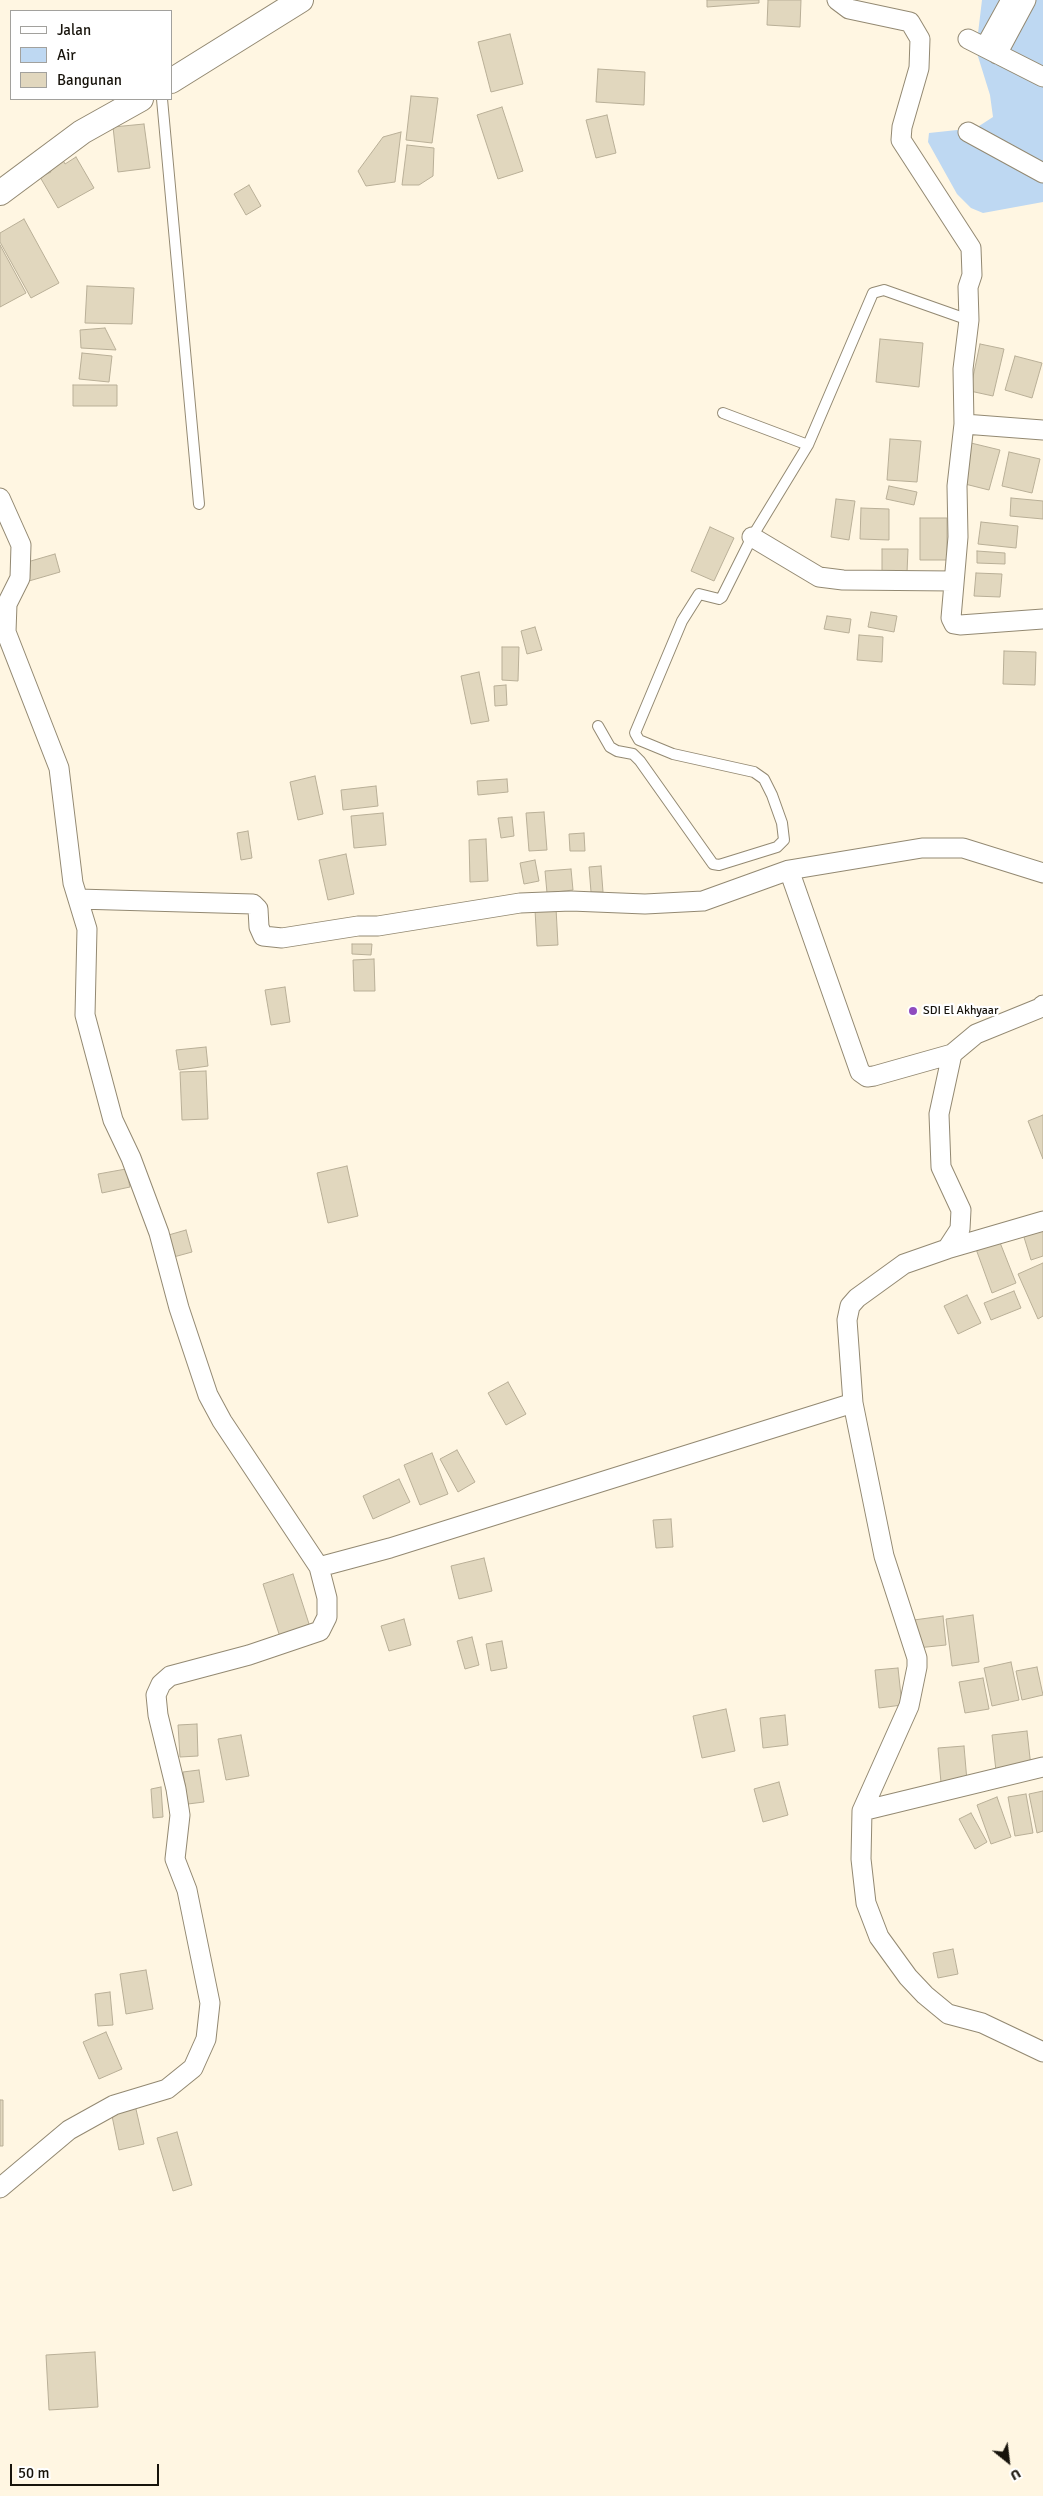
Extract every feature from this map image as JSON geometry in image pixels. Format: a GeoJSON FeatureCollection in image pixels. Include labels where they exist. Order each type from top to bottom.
{"type":"FeatureCollection","features":[{"type":"Feature","properties":{"kind":"street"},"geometry":{"type":"LineString","coordinates":[[172,80],[301,0]]}},
{"type":"Feature","properties":{"kind":"street"},"geometry":{"type":"LineString","coordinates":[[838,0],[849,8],[910,22],[920,39],[919,68],[902,127],[901,140],[971,248],[972,275],[968,287],[970,320],[963,368],[964,424],[957,486],[958,537],[953,581],[952,618],[954,624],[1043,619]]}},
{"type":"Feature","properties":{"kind":"street"},"geometry":{"type":"LineString","coordinates":[[983,47],[1011,0]]}},
{"type":"Feature","properties":{"kind":"street"},"geometry":{"type":"LineString","coordinates":[[983,47],[1026,0]]}},
{"type":"Feature","properties":{"kind":"street"},"geometry":{"type":"LineString","coordinates":[[983,47],[1043,78]]}},
{"type":"Feature","properties":{"kind":"street"},"geometry":{"type":"LineString","coordinates":[[0,193],[82,132],[139,100]]}},
{"type":"Feature","properties":{"kind":"street"},"geometry":{"type":"LineString","coordinates":[[968,132],[1043,173]]}},
{"type":"Feature","properties":{"kind":"street"},"geometry":{"type":"LineString","coordinates":[[964,424],[1043,430]]}},
{"type":"Feature","properties":{"kind":"street"},"geometry":{"type":"LineString","coordinates":[[0,498],[21,545],[20,578],[7,604],[6,632],[59,768],[73,883],[86,928],[85,1015],[113,1120],[132,1158],[159,1233],[195,1360],[222,1421],[319,1567],[327,1598],[327,1617],[320,1630],[250,1656],[170,1676],[161,1684],[156,1695],[158,1715],[179,1804],[180,1822],[175,1859],[187,1890],[210,2003],[206,2039],[193,2068],[167,2089],[114,2105],[69,2130],[0,2188]]}},
{"type":"Feature","properties":{"kind":"street"},"geometry":{"type":"LineString","coordinates":[[752,537],[819,577],[843,580],[953,581]]}},
{"type":"Feature","properties":{"kind":"street"},"geometry":{"type":"LineString","coordinates":[[78,899],[253,904],[258,909],[259,927],[264,936],[282,938],[358,926],[378,926],[520,903],[571,901],[645,904],[703,901],[789,870],[922,848],[963,848],[1043,873]]}},
{"type":"Feature","properties":{"kind":"street"},"geometry":{"type":"LineString","coordinates":[[789,870],[860,1072],[867,1077],[952,1054],[976,1034],[1040,1008],[1043,1005]]}},
{"type":"Feature","properties":{"kind":"street"},"geometry":{"type":"LineString","coordinates":[[947,1249],[960,1229],[961,1210],[941,1166],[940,1114],[952,1054]]}},
{"type":"Feature","properties":{"kind":"street"},"geometry":{"type":"LineString","coordinates":[[1043,1221],[947,1249],[904,1264],[858,1298],[850,1306],[847,1320],[853,1403],[884,1556],[917,1658],[917,1668],[909,1706],[862,1811],[861,1859],[866,1903],[879,1937],[891,1955],[925,1995],[948,2014],[982,2023],[1043,2052]]}},
{"type":"Feature","properties":{"kind":"street"},"geometry":{"type":"LineString","coordinates":[[319,1567],[390,1548],[853,1403]]}},
{"type":"Feature","properties":{"kind":"street"},"geometry":{"type":"LineString","coordinates":[[862,1811],[1043,1768]]}},
{"type":"Feature","properties":{"kind":"lane"},"geometry":{"type":"LineString","coordinates":[[162,100],[199,504]]}},
{"type":"Feature","properties":{"kind":"lane"},"geometry":{"type":"LineString","coordinates":[[598,726],[610,747],[617,751],[633,754],[640,761],[713,864],[719,865],[777,847],[784,840],[782,823],[764,779],[754,772],[673,754],[639,740],[635,733],[682,620],[699,594],[722,598],[752,537],[808,445],[873,294],[884,290],[970,320]]}},
{"type":"Feature","properties":{"kind":"lane"},"geometry":{"type":"LineString","coordinates":[[723,413],[808,445]]}},
{"type":"Feature","properties":{"kind":"water"},"geometry":{"type":"Polygon","coordinates":[[[982,0],[1043,0],[1043,202],[983,213],[971,208],[957,194],[928,142],[929,133],[976,128],[993,117],[990,95],[976,50],[982,0]]]}},
{"type":"Feature","properties":{"kind":"building"},"geometry":{"type":"Polygon","coordinates":[[[707,0],[759,0],[759,3],[707,7],[707,0]]]}},
{"type":"Feature","properties":{"kind":"building"},"geometry":{"type":"Polygon","coordinates":[[[768,0],[801,0],[800,27],[767,25],[768,0]]]}},
{"type":"Feature","properties":{"kind":"building"},"geometry":{"type":"Polygon","coordinates":[[[510,34],[523,84],[491,92],[478,42],[510,34]]]}},
{"type":"Feature","properties":{"kind":"building"},"geometry":{"type":"Polygon","coordinates":[[[598,69],[645,72],[644,105],[596,102],[598,69]]]}},
{"type":"Feature","properties":{"kind":"building"},"geometry":{"type":"Polygon","coordinates":[[[411,96],[438,98],[432,143],[406,140],[411,96]]]}},
{"type":"Feature","properties":{"kind":"building"},"geometry":{"type":"Polygon","coordinates":[[[502,107],[523,171],[498,179],[477,115],[502,107]]]}},
{"type":"Feature","properties":{"kind":"building"},"geometry":{"type":"Polygon","coordinates":[[[607,115],[616,153],[596,158],[586,120],[607,115]]]}},
{"type":"Feature","properties":{"kind":"building"},"geometry":{"type":"Polygon","coordinates":[[[144,124],[150,168],[118,172],[113,127],[144,124]]]}},
{"type":"Feature","properties":{"kind":"building"},"geometry":{"type":"Polygon","coordinates":[[[401,132],[395,182],[366,186],[358,171],[383,137],[401,132]]]}},
{"type":"Feature","properties":{"kind":"building"},"geometry":{"type":"Polygon","coordinates":[[[407,145],[434,148],[433,176],[419,185],[402,185],[407,145]]]}},
{"type":"Feature","properties":{"kind":"building"},"geometry":{"type":"Polygon","coordinates":[[[76,157],[94,188],[58,208],[40,177],[51,172],[47,166],[62,158],[65,164],[76,157]]]}},
{"type":"Feature","properties":{"kind":"building"},"geometry":{"type":"Polygon","coordinates":[[[249,185],[261,206],[246,215],[234,194],[249,185]]]}},
{"type":"Feature","properties":{"kind":"building"},"geometry":{"type":"Polygon","coordinates":[[[24,219],[59,283],[31,298],[0,242],[0,233],[24,219]]]}},
{"type":"Feature","properties":{"kind":"building"},"geometry":{"type":"Polygon","coordinates":[[[0,245],[26,293],[0,307],[0,245]]]}},
{"type":"Feature","properties":{"kind":"building"},"geometry":{"type":"Polygon","coordinates":[[[87,286],[134,288],[132,324],[85,323],[87,286]]]}},
{"type":"Feature","properties":{"kind":"building"},"geometry":{"type":"Polygon","coordinates":[[[105,328],[116,350],[81,348],[80,330],[105,328]]]}},
{"type":"Feature","properties":{"kind":"building"},"geometry":{"type":"Polygon","coordinates":[[[880,339],[923,343],[919,387],[876,382],[880,339]]]}},
{"type":"Feature","properties":{"kind":"building"},"geometry":{"type":"Polygon","coordinates":[[[980,344],[1004,349],[993,396],[970,391],[980,344]]]}},
{"type":"Feature","properties":{"kind":"building"},"geometry":{"type":"Polygon","coordinates":[[[82,353],[112,356],[109,382],[79,379],[82,353]]]}},
{"type":"Feature","properties":{"kind":"building"},"geometry":{"type":"Polygon","coordinates":[[[1015,356],[1042,363],[1032,398],[1005,390],[1015,356]]]}},
{"type":"Feature","properties":{"kind":"building"},"geometry":{"type":"Polygon","coordinates":[[[73,385],[117,385],[117,406],[73,406],[73,385]]]}},
{"type":"Feature","properties":{"kind":"building"},"geometry":{"type":"Polygon","coordinates":[[[890,439],[921,441],[917,482],[887,480],[890,439]]]}},
{"type":"Feature","properties":{"kind":"building"},"geometry":{"type":"Polygon","coordinates":[[[971,443],[1000,450],[989,490],[961,483],[971,443]]]}},
{"type":"Feature","properties":{"kind":"building"},"geometry":{"type":"Polygon","coordinates":[[[1009,452],[1040,459],[1032,493],[1002,486],[1009,452]]]}},
{"type":"Feature","properties":{"kind":"building"},"geometry":{"type":"Polygon","coordinates":[[[889,486],[917,492],[914,505],[886,499],[889,486]]]}},
{"type":"Feature","properties":{"kind":"building"},"geometry":{"type":"Polygon","coordinates":[[[1011,498],[1043,501],[1043,519],[1010,516],[1011,498]]]}},
{"type":"Feature","properties":{"kind":"building"},"geometry":{"type":"Polygon","coordinates":[[[836,499],[855,501],[849,540],[831,537],[836,499]]]}},
{"type":"Feature","properties":{"kind":"building"},"geometry":{"type":"Polygon","coordinates":[[[861,508],[889,509],[889,540],[860,539],[861,508]]]}},
{"type":"Feature","properties":{"kind":"building"},"geometry":{"type":"Polygon","coordinates":[[[920,518],[947,518],[947,560],[920,560],[920,518]]]}},
{"type":"Feature","properties":{"kind":"building"},"geometry":{"type":"Polygon","coordinates":[[[981,522],[1018,526],[1016,548],[978,544],[981,522]]]}},
{"type":"Feature","properties":{"kind":"building"},"geometry":{"type":"Polygon","coordinates":[[[710,527],[734,538],[714,581],[691,571],[710,527]]]}},
{"type":"Feature","properties":{"kind":"building"},"geometry":{"type":"Polygon","coordinates":[[[882,549],[908,549],[907,573],[882,573],[882,549]]]}},
{"type":"Feature","properties":{"kind":"building"},"geometry":{"type":"Polygon","coordinates":[[[977,551],[1005,553],[1005,564],[977,563],[977,551]]]}},
{"type":"Feature","properties":{"kind":"building"},"geometry":{"type":"Polygon","coordinates":[[[55,554],[60,572],[29,581],[24,563],[55,554]]]}},
{"type":"Feature","properties":{"kind":"building"},"geometry":{"type":"Polygon","coordinates":[[[976,573],[1002,574],[1000,597],[974,596],[976,573]]]}},
{"type":"Feature","properties":{"kind":"building"},"geometry":{"type":"Polygon","coordinates":[[[871,612],[897,616],[894,632],[868,627],[871,612]]]}},
{"type":"Feature","properties":{"kind":"building"},"geometry":{"type":"Polygon","coordinates":[[[827,616],[851,619],[849,633],[824,629],[827,616]]]}},
{"type":"Feature","properties":{"kind":"building"},"geometry":{"type":"Polygon","coordinates":[[[535,627],[542,650],[527,654],[521,631],[535,627]]]}},
{"type":"Feature","properties":{"kind":"building"},"geometry":{"type":"Polygon","coordinates":[[[859,635],[883,637],[882,662],[857,660],[859,635]]]}},
{"type":"Feature","properties":{"kind":"building"},"geometry":{"type":"Polygon","coordinates":[[[502,647],[519,647],[518,681],[502,680],[502,647]]]}},
{"type":"Feature","properties":{"kind":"building"},"geometry":{"type":"Polygon","coordinates":[[[1004,651],[1036,652],[1035,685],[1003,684],[1004,651]]]}},
{"type":"Feature","properties":{"kind":"building"},"geometry":{"type":"Polygon","coordinates":[[[479,672],[489,721],[471,724],[461,676],[479,672]]]}},
{"type":"Feature","properties":{"kind":"building"},"geometry":{"type":"Polygon","coordinates":[[[506,685],[507,705],[495,706],[494,686],[506,685]]]}},
{"type":"Feature","properties":{"kind":"building"},"geometry":{"type":"Polygon","coordinates":[[[315,776],[323,814],[298,820],[290,782],[315,776]]]}},
{"type":"Feature","properties":{"kind":"building"},"geometry":{"type":"Polygon","coordinates":[[[507,779],[508,792],[478,795],[477,781],[507,779]]]}},
{"type":"Feature","properties":{"kind":"building"},"geometry":{"type":"Polygon","coordinates":[[[376,786],[378,806],[343,810],[341,790],[376,786]]]}},
{"type":"Feature","properties":{"kind":"building"},"geometry":{"type":"Polygon","coordinates":[[[544,812],[547,850],[529,851],[526,813],[544,812]]]}},
{"type":"Feature","properties":{"kind":"building"},"geometry":{"type":"Polygon","coordinates":[[[383,813],[386,845],[354,848],[351,816],[383,813]]]}},
{"type":"Feature","properties":{"kind":"building"},"geometry":{"type":"Polygon","coordinates":[[[512,817],[514,836],[501,838],[498,818],[512,817]]]}},
{"type":"Feature","properties":{"kind":"building"},"geometry":{"type":"Polygon","coordinates":[[[248,831],[252,858],[241,860],[237,833],[248,831]]]}},
{"type":"Feature","properties":{"kind":"building"},"geometry":{"type":"Polygon","coordinates":[[[584,833],[585,851],[570,851],[569,834],[584,833]]]}},
{"type":"Feature","properties":{"kind":"building"},"geometry":{"type":"Polygon","coordinates":[[[486,839],[488,881],[470,882],[469,840],[486,839]]]}},
{"type":"Feature","properties":{"kind":"building"},"geometry":{"type":"Polygon","coordinates":[[[346,854],[354,894],[328,900],[319,860],[346,854]]]}},
{"type":"Feature","properties":{"kind":"building"},"geometry":{"type":"Polygon","coordinates":[[[535,860],[539,881],[524,884],[520,863],[535,860]]]}},
{"type":"Feature","properties":{"kind":"building"},"geometry":{"type":"Polygon","coordinates":[[[601,866],[603,892],[591,892],[589,867],[601,866]]]}},
{"type":"Feature","properties":{"kind":"building"},"geometry":{"type":"Polygon","coordinates":[[[571,869],[573,890],[547,893],[545,871],[571,869]]]}},
{"type":"Feature","properties":{"kind":"building"},"geometry":{"type":"Polygon","coordinates":[[[556,908],[558,945],[537,946],[535,910],[556,908]]]}},
{"type":"Feature","properties":{"kind":"building"},"geometry":{"type":"Polygon","coordinates":[[[352,944],[372,944],[371,955],[352,954],[352,944]]]}},
{"type":"Feature","properties":{"kind":"building"},"geometry":{"type":"Polygon","coordinates":[[[374,959],[375,991],[354,991],[353,960],[374,959]]]}},
{"type":"Feature","properties":{"kind":"building"},"geometry":{"type":"Polygon","coordinates":[[[285,987],[290,1022],[271,1025],[265,990],[285,987]]]}},
{"type":"Feature","properties":{"kind":"building"},"geometry":{"type":"Polygon","coordinates":[[[206,1047],[208,1066],[179,1070],[176,1050],[206,1047]]]}},
{"type":"Feature","properties":{"kind":"building"},"geometry":{"type":"Polygon","coordinates":[[[206,1071],[208,1119],[182,1120],[180,1072],[206,1071]]]}},
{"type":"Feature","properties":{"kind":"building"},"geometry":{"type":"Polygon","coordinates":[[[1043,1115],[1043,1159],[1028,1121],[1043,1115]]]}},
{"type":"Feature","properties":{"kind":"building"},"geometry":{"type":"Polygon","coordinates":[[[347,1166],[358,1216],[328,1223],[317,1173],[347,1166]]]}},
{"type":"Feature","properties":{"kind":"building"},"geometry":{"type":"Polygon","coordinates":[[[126,1169],[130,1187],[102,1193],[98,1174],[126,1169]]]}},
{"type":"Feature","properties":{"kind":"building"},"geometry":{"type":"Polygon","coordinates":[[[1043,1228],[1043,1256],[1031,1260],[1023,1234],[1043,1228]]]}},
{"type":"Feature","properties":{"kind":"building"},"geometry":{"type":"Polygon","coordinates":[[[186,1230],[192,1252],[170,1258],[165,1236],[186,1230]]]}},
{"type":"Feature","properties":{"kind":"building"},"geometry":{"type":"Polygon","coordinates":[[[999,1240],[1016,1283],[992,1293],[976,1249],[999,1240]]]}},
{"type":"Feature","properties":{"kind":"building"},"geometry":{"type":"Polygon","coordinates":[[[1043,1263],[1043,1316],[1038,1319],[1018,1274],[1043,1263]]]}},
{"type":"Feature","properties":{"kind":"building"},"geometry":{"type":"Polygon","coordinates":[[[1014,1291],[1021,1308],[991,1320],[984,1303],[1014,1291]]]}},
{"type":"Feature","properties":{"kind":"building"},"geometry":{"type":"Polygon","coordinates":[[[967,1295],[981,1323],[958,1334],[944,1306],[967,1295]]]}},
{"type":"Feature","properties":{"kind":"building"},"geometry":{"type":"Polygon","coordinates":[[[508,1382],[526,1414],[506,1425],[488,1393],[508,1382]]]}},
{"type":"Feature","properties":{"kind":"building"},"geometry":{"type":"Polygon","coordinates":[[[457,1450],[475,1482],[458,1492],[440,1459],[457,1450]]]}},
{"type":"Feature","properties":{"kind":"building"},"geometry":{"type":"Polygon","coordinates":[[[432,1453],[448,1494],[420,1505],[404,1465],[432,1453]]]}},
{"type":"Feature","properties":{"kind":"building"},"geometry":{"type":"Polygon","coordinates":[[[399,1479],[410,1502],[373,1519],[363,1496],[399,1479]]]}},
{"type":"Feature","properties":{"kind":"building"},"geometry":{"type":"Polygon","coordinates":[[[671,1519],[673,1547],[656,1548],[653,1520],[671,1519]]]}},
{"type":"Feature","properties":{"kind":"building"},"geometry":{"type":"Polygon","coordinates":[[[484,1558],[492,1591],[459,1599],[451,1566],[484,1558]]]}},
{"type":"Feature","properties":{"kind":"building"},"geometry":{"type":"Polygon","coordinates":[[[293,1574],[310,1627],[280,1637],[263,1584],[293,1574]]]}},
{"type":"Feature","properties":{"kind":"building"},"geometry":{"type":"Polygon","coordinates":[[[973,1615],[979,1662],[952,1666],[946,1619],[973,1615]]]}},
{"type":"Feature","properties":{"kind":"building"},"geometry":{"type":"Polygon","coordinates":[[[943,1616],[946,1645],[917,1648],[914,1620],[943,1616]]]}},
{"type":"Feature","properties":{"kind":"building"},"geometry":{"type":"Polygon","coordinates":[[[404,1619],[411,1645],[389,1651],[381,1626],[404,1619]]]}},
{"type":"Feature","properties":{"kind":"building"},"geometry":{"type":"Polygon","coordinates":[[[472,1637],[479,1665],[465,1669],[457,1641],[472,1637]]]}},
{"type":"Feature","properties":{"kind":"building"},"geometry":{"type":"Polygon","coordinates":[[[502,1641],[507,1668],[491,1671],[486,1644],[502,1641]]]}},
{"type":"Feature","properties":{"kind":"building"},"geometry":{"type":"Polygon","coordinates":[[[1011,1662],[1019,1700],[992,1706],[984,1668],[1011,1662]]]}},
{"type":"Feature","properties":{"kind":"building"},"geometry":{"type":"Polygon","coordinates":[[[1037,1667],[1043,1695],[1022,1700],[1016,1671],[1037,1667]]]}},
{"type":"Feature","properties":{"kind":"building"},"geometry":{"type":"Polygon","coordinates":[[[898,1668],[902,1705],[879,1708],[875,1670],[898,1668]]]}},
{"type":"Feature","properties":{"kind":"building"},"geometry":{"type":"Polygon","coordinates":[[[983,1678],[989,1709],[965,1713],[959,1682],[983,1678]]]}},
{"type":"Feature","properties":{"kind":"building"},"geometry":{"type":"Polygon","coordinates":[[[726,1709],[735,1751],[702,1758],[693,1716],[726,1709]]]}},
{"type":"Feature","properties":{"kind":"building"},"geometry":{"type":"Polygon","coordinates":[[[785,1715],[788,1745],[763,1748],[760,1718],[785,1715]]]}},
{"type":"Feature","properties":{"kind":"building"},"geometry":{"type":"Polygon","coordinates":[[[197,1724],[198,1756],[180,1757],[178,1725],[197,1724]]]}},
{"type":"Feature","properties":{"kind":"building"},"geometry":{"type":"Polygon","coordinates":[[[1027,1731],[1031,1767],[996,1771],[992,1735],[1027,1731]]]}},
{"type":"Feature","properties":{"kind":"building"},"geometry":{"type":"Polygon","coordinates":[[[241,1735],[249,1776],[226,1780],[218,1739],[241,1735]]]}},
{"type":"Feature","properties":{"kind":"building"},"geometry":{"type":"Polygon","coordinates":[[[964,1746],[967,1781],[941,1783],[938,1748],[964,1746]]]}},
{"type":"Feature","properties":{"kind":"building"},"geometry":{"type":"Polygon","coordinates":[[[199,1770],[204,1802],[188,1804],[183,1772],[199,1770]]]}},
{"type":"Feature","properties":{"kind":"building"},"geometry":{"type":"Polygon","coordinates":[[[779,1782],[788,1815],[763,1822],[754,1789],[779,1782]]]}},
{"type":"Feature","properties":{"kind":"building"},"geometry":{"type":"Polygon","coordinates":[[[161,1787],[163,1817],[153,1818],[151,1789],[161,1787]]]}},
{"type":"Feature","properties":{"kind":"building"},"geometry":{"type":"Polygon","coordinates":[[[1043,1791],[1043,1831],[1037,1833],[1029,1794],[1043,1791]]]}},
{"type":"Feature","properties":{"kind":"building"},"geometry":{"type":"Polygon","coordinates":[[[1026,1794],[1033,1833],[1015,1836],[1008,1797],[1026,1794]]]}},
{"type":"Feature","properties":{"kind":"building"},"geometry":{"type":"Polygon","coordinates":[[[997,1797],[1011,1837],[991,1844],[977,1805],[997,1797]]]}},
{"type":"Feature","properties":{"kind":"building"},"geometry":{"type":"Polygon","coordinates":[[[971,1813],[987,1842],[975,1849],[959,1819],[971,1813]]]}},
{"type":"Feature","properties":{"kind":"building"},"geometry":{"type":"Polygon","coordinates":[[[953,1949],[958,1974],[938,1978],[933,1953],[953,1949]]]}},
{"type":"Feature","properties":{"kind":"building"},"geometry":{"type":"Polygon","coordinates":[[[146,1970],[153,2009],[126,2014],[120,1974],[146,1970]]]}},
{"type":"Feature","properties":{"kind":"building"},"geometry":{"type":"Polygon","coordinates":[[[110,1992],[113,2025],[98,2026],[95,1994],[110,1992]]]}},
{"type":"Feature","properties":{"kind":"building"},"geometry":{"type":"Polygon","coordinates":[[[106,2032],[122,2069],[99,2079],[83,2042],[106,2032]]]}},
{"type":"Feature","properties":{"kind":"building"},"geometry":{"type":"Polygon","coordinates":[[[0,2100],[3,2100],[3,2146],[0,2146],[0,2100]]]}},
{"type":"Feature","properties":{"kind":"building"},"geometry":{"type":"Polygon","coordinates":[[[135,2105],[144,2144],[119,2150],[111,2111],[135,2105]]]}},
{"type":"Feature","properties":{"kind":"building"},"geometry":{"type":"Polygon","coordinates":[[[177,2132],[192,2185],[173,2191],[157,2138],[177,2132]]]}},
{"type":"Feature","properties":{"kind":"building"},"geometry":{"type":"Polygon","coordinates":[[[95,2352],[98,2407],[49,2410],[46,2355],[95,2352]]]}},
{"type":"Feature","properties":{"kind":"place","name":"SDI El Akhyaar"},"geometry":{"type":"Point","coordinates":[913,1011]}}]}
